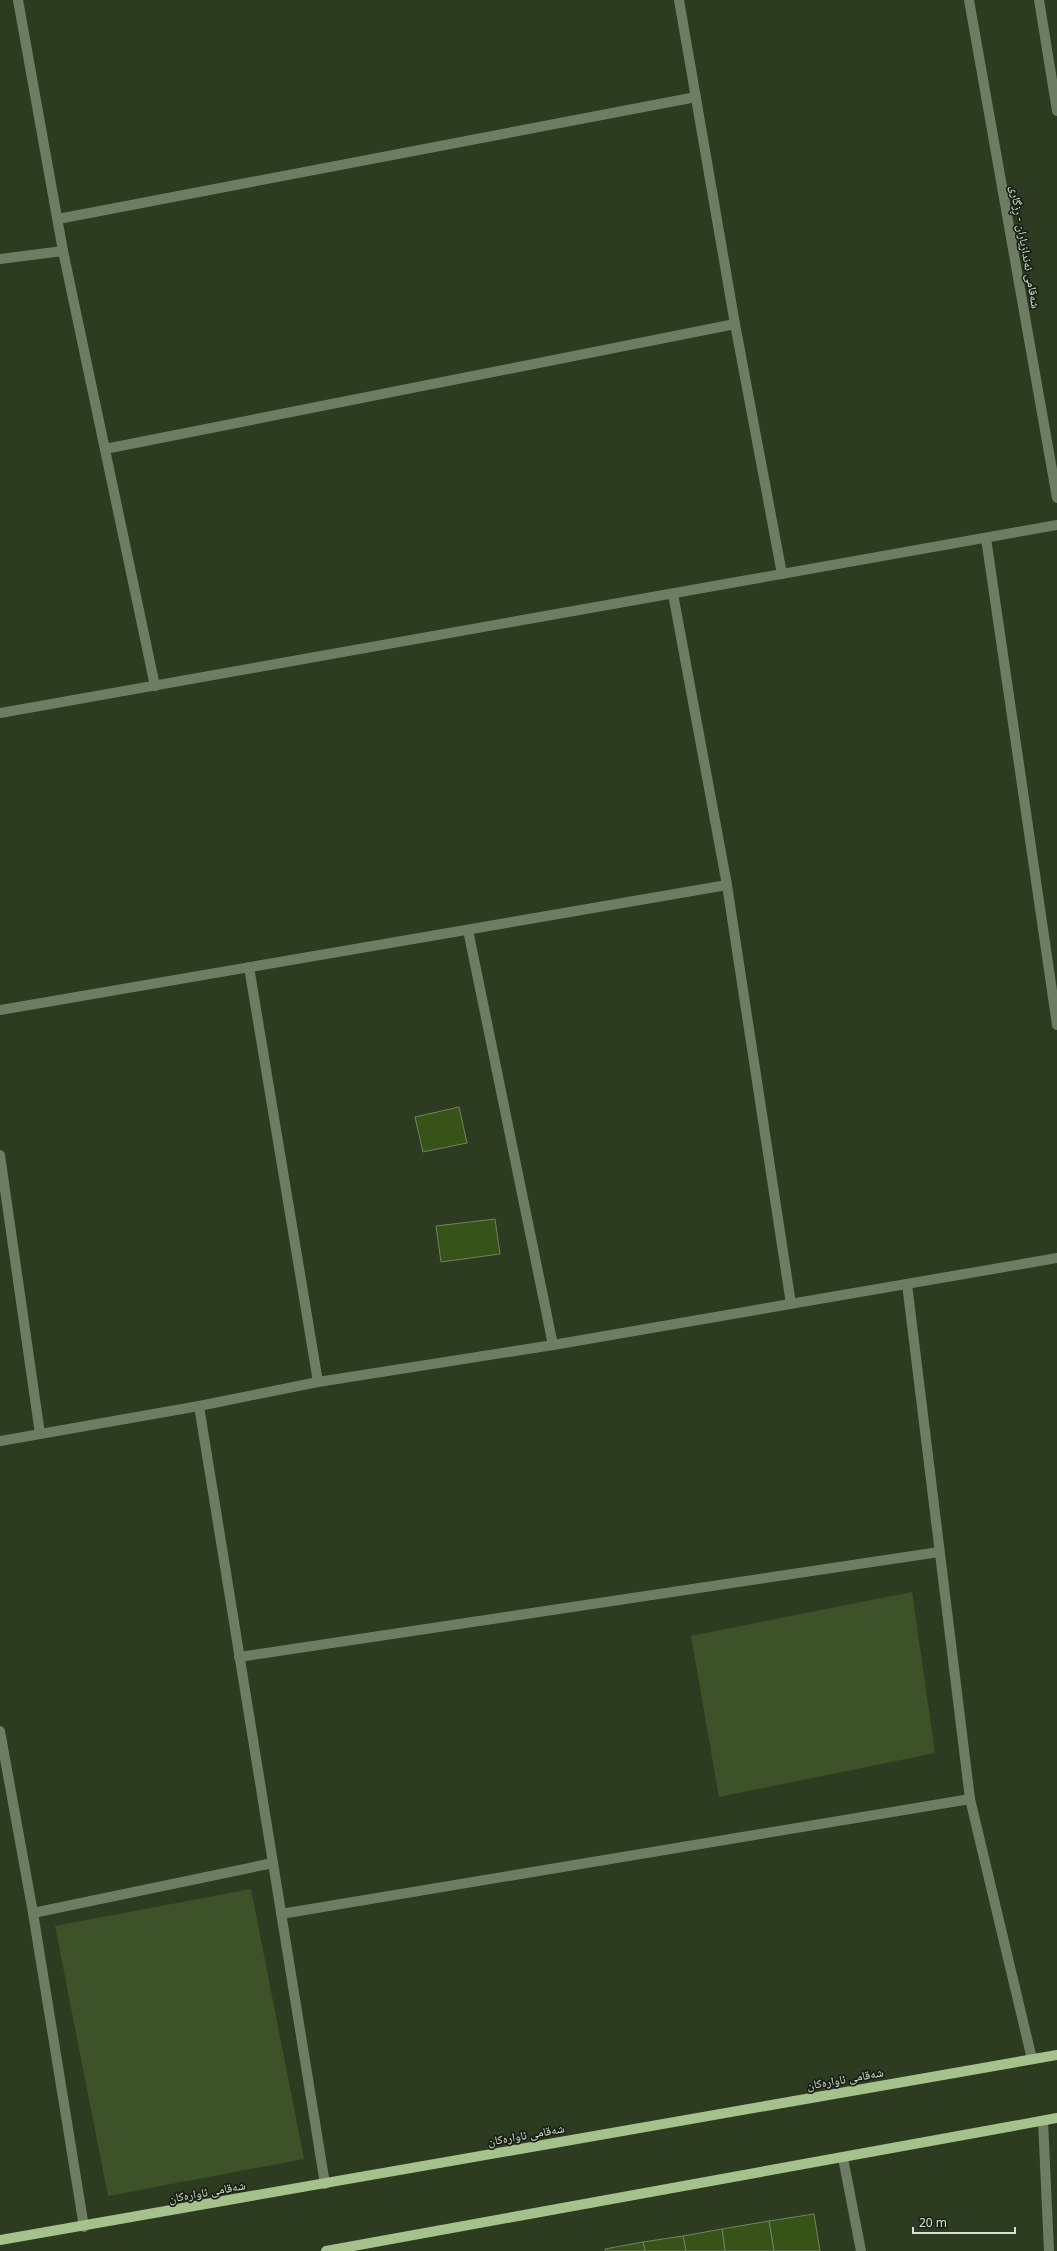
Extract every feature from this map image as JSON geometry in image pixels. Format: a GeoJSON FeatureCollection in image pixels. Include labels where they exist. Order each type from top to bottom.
{"type":"FeatureCollection","features":[{"type":"Feature","properties":{"kind":"main road","name":"شەقامی ئاوارەکان"},"geometry":{"type":"LineString","coordinates":[[0,2240],[84,2227],[1057,2055]]}},
{"type":"Feature","properties":{"kind":"main road"},"geometry":{"type":"LineString","coordinates":[[326,2251],[1057,2118]]}},
{"type":"Feature","properties":{"kind":"street"},"geometry":{"type":"LineString","coordinates":[[18,0],[63,251],[155,686]]}},
{"type":"Feature","properties":{"kind":"street"},"geometry":{"type":"LineString","coordinates":[[678,0],[735,324],[782,574]]}},
{"type":"Feature","properties":{"kind":"street","name":"شەقامی ئەندازیاران - ڕزگاری"},"geometry":{"type":"LineString","coordinates":[[969,0],[1057,498]]}},
{"type":"Feature","properties":{"kind":"street"},"geometry":{"type":"LineString","coordinates":[[1039,0],[1057,111]]}},
{"type":"Feature","properties":{"kind":"street"},"geometry":{"type":"LineString","coordinates":[[58,219],[696,97]]}},
{"type":"Feature","properties":{"kind":"street"},"geometry":{"type":"LineString","coordinates":[[0,259],[63,251]]}},
{"type":"Feature","properties":{"kind":"street"},"geometry":{"type":"LineString","coordinates":[[105,449],[735,324]]}},
{"type":"Feature","properties":{"kind":"street"},"geometry":{"type":"LineString","coordinates":[[0,713],[1057,525]]}},
{"type":"Feature","properties":{"kind":"street"},"geometry":{"type":"LineString","coordinates":[[986,538],[1057,1025]]}},
{"type":"Feature","properties":{"kind":"street"},"geometry":{"type":"LineString","coordinates":[[673,594],[727,885],[791,1304]]}},
{"type":"Feature","properties":{"kind":"street"},"geometry":{"type":"LineString","coordinates":[[0,1010],[727,885]]}},
{"type":"Feature","properties":{"kind":"street"},"geometry":{"type":"LineString","coordinates":[[468,930],[553,1345]]}},
{"type":"Feature","properties":{"kind":"street"},"geometry":{"type":"LineString","coordinates":[[249,967],[318,1382]]}},
{"type":"Feature","properties":{"kind":"street"},"geometry":{"type":"LineString","coordinates":[[0,1155],[40,1434]]}},
{"type":"Feature","properties":{"kind":"street"},"geometry":{"type":"LineString","coordinates":[[0,1441],[199,1406],[318,1382],[553,1345],[1057,1258]]}},
{"type":"Feature","properties":{"kind":"street"},"geometry":{"type":"LineString","coordinates":[[907,1284],[970,1799],[1032,2059]]}},
{"type":"Feature","properties":{"kind":"street"},"geometry":{"type":"LineString","coordinates":[[199,1406],[325,2184]]}},
{"type":"Feature","properties":{"kind":"street"},"geometry":{"type":"LineString","coordinates":[[239,1657],[939,1552]]}},
{"type":"Feature","properties":{"kind":"street"},"geometry":{"type":"LineString","coordinates":[[0,1731],[84,2227]]}},
{"type":"Feature","properties":{"kind":"street"},"geometry":{"type":"LineString","coordinates":[[281,1914],[970,1799]]}},
{"type":"Feature","properties":{"kind":"street"},"geometry":{"type":"LineString","coordinates":[[32,1913],[273,1863]]}},
{"type":"Feature","properties":{"kind":"street"},"geometry":{"type":"LineString","coordinates":[[1043,2121],[1049,2251]]}},
{"type":"Feature","properties":{"kind":"street"},"geometry":{"type":"LineString","coordinates":[[842,2158],[860,2251]]}},
{"type":"Feature","properties":{"kind":"green space"},"geometry":{"type":"Polygon","coordinates":[[[912,1592],[935,1753],[719,1797],[691,1636],[912,1592]]]}},
{"type":"Feature","properties":{"kind":"green space"},"geometry":{"type":"Polygon","coordinates":[[[251,1889],[304,2159],[108,2196],[55,1926],[251,1889]]]}},
{"type":"Feature","properties":{"kind":"building"},"geometry":{"type":"Polygon","coordinates":[[[459,1107],[467,1143],[423,1152],[415,1117],[459,1107]]]}},
{"type":"Feature","properties":{"kind":"building"},"geometry":{"type":"Polygon","coordinates":[[[495,1219],[500,1254],[441,1262],[436,1226],[495,1219]]]}},
{"type":"Feature","properties":{"kind":"building"},"geometry":{"type":"Polygon","coordinates":[[[814,2214],[820,2251],[774,2251],[769,2221],[814,2214]]]}},
{"type":"Feature","properties":{"kind":"building"},"geometry":{"type":"Polygon","coordinates":[[[769,2221],[774,2251],[725,2251],[722,2229],[769,2221]]]}},
{"type":"Feature","properties":{"kind":"building"},"geometry":{"type":"Polygon","coordinates":[[[722,2229],[725,2251],[686,2251],[683,2236],[722,2229]]]}},
{"type":"Feature","properties":{"kind":"building"},"geometry":{"type":"Polygon","coordinates":[[[683,2236],[686,2251],[645,2251],[643,2242],[683,2236]]]}},
{"type":"Feature","properties":{"kind":"building"},"geometry":{"type":"Polygon","coordinates":[[[643,2242],[645,2251],[605,2251],[605,2249],[643,2242]]]}}]}
